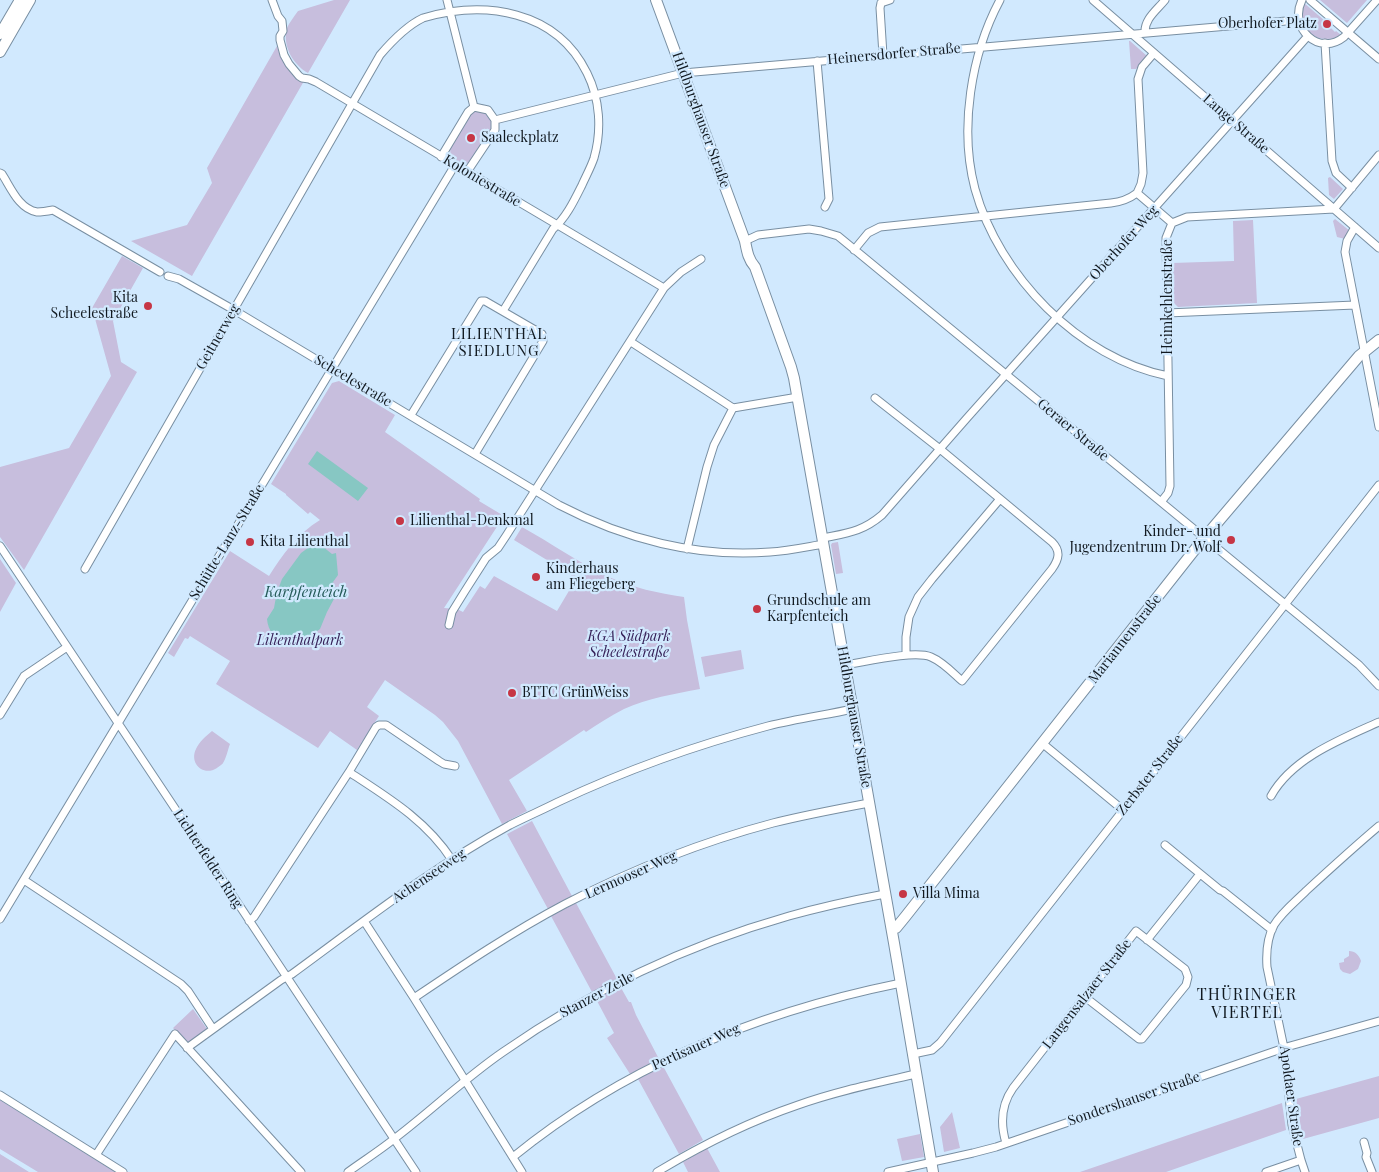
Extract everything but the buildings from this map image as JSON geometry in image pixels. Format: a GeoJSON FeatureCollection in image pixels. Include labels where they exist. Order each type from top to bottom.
{"type":"FeatureCollection","features":[{"type":"Feature","properties":{"kind":"main road"},"geometry":{"type":"LineString","coordinates":[[0,34],[20,0]]}},
{"type":"Feature","properties":{"kind":"main road"},"geometry":{"type":"LineString","coordinates":[[0,52],[30,0]]}},
{"type":"Feature","properties":{"kind":"main road","name":"Hildburghauser Straße"},"geometry":{"type":"LineString","coordinates":[[656,0],[745,240],[747,253],[755,267],[791,367],[798,397],[892,929],[932,1167]]}},
{"type":"Feature","properties":{"kind":"main road","name":"Mariannenstraße"},"geometry":{"type":"LineString","coordinates":[[892,929],[896,928],[906,917],[1204,538],[1332,386],[1364,351],[1379,340]]}},
{"type":"Feature","properties":{"kind":"street","name":"Koloniestraße"},"geometry":{"type":"LineString","coordinates":[[272,0],[282,21],[283,31],[280,40],[284,55],[299,76],[309,79],[664,288]]}},
{"type":"Feature","properties":{"kind":"street"},"geometry":{"type":"LineString","coordinates":[[447,0],[474,107]]}},
{"type":"Feature","properties":{"kind":"street"},"geometry":{"type":"LineString","coordinates":[[883,56],[878,1],[890,0]]}},
{"type":"Feature","properties":{"kind":"street"},"geometry":{"type":"LineString","coordinates":[[1000,0],[980,47],[972,83],[968,115],[968,152],[975,188],[984,216],[1005,257],[1014,270],[1032,293],[1057,318],[1086,340],[1113,356],[1136,367],[1168,376]]}},
{"type":"Feature","properties":{"kind":"street","name":"Lange Straße"},"geometry":{"type":"LineString","coordinates":[[1094,0],[1379,248]]}},
{"type":"Feature","properties":{"kind":"street"},"geometry":{"type":"LineString","coordinates":[[1145,33],[1148,19],[1165,0]]}},
{"type":"Feature","properties":{"kind":"street"},"geometry":{"type":"LineString","coordinates":[[1302,0],[1298,10],[1298,20],[1307,37],[1316,42],[1325,43],[1340,40],[1378,0]]}},
{"type":"Feature","properties":{"kind":"street"},"geometry":{"type":"LineString","coordinates":[[1310,0],[1379,59]]}},
{"type":"Feature","properties":{"kind":"street","name":"Geitnerweg"},"geometry":{"type":"LineString","coordinates":[[85,569],[380,55],[396,38],[422,18],[449,8],[472,4],[503,7],[521,12],[542,22],[560,36],[573,50],[585,69],[595,95],[598,112],[598,138],[594,159],[580,190],[562,221],[553,229],[503,311]]}},
{"type":"Feature","properties":{"kind":"street","name":"Heinersdorfer Straße"},"geometry":{"type":"LineString","coordinates":[[495,120],[683,73],[1298,20]]}},
{"type":"Feature","properties":{"kind":"street","name":"Oberhofer Weg"},"geometry":{"type":"LineString","coordinates":[[823,541],[856,531],[882,515],[1307,37]]}},
{"type":"Feature","properties":{"kind":"street"},"geometry":{"type":"LineString","coordinates":[[1325,43],[1332,160],[1336,173],[1352,188]]}},
{"type":"Feature","properties":{"kind":"street"},"geometry":{"type":"LineString","coordinates":[[854,250],[868,233],[880,227],[1111,203],[1131,198],[1137,193],[1143,173],[1138,79],[1142,67],[1154,53]]}},
{"type":"Feature","properties":{"kind":"street"},"geometry":{"type":"LineString","coordinates":[[817,61],[829,199],[825,207]]}},
{"type":"Feature","properties":{"kind":"street"},"geometry":{"type":"LineString","coordinates":[[442,157],[468,112],[474,107],[488,110],[495,120],[495,130],[467,172]]}},
{"type":"Feature","properties":{"kind":"street"},"geometry":{"type":"LineString","coordinates":[[1172,223],[1187,216],[1334,209],[1379,155]]}},
{"type":"Feature","properties":{"kind":"street","name":"Schütte-Lanz-Straße"},"geometry":{"type":"LineString","coordinates":[[0,919],[455,165]]}},
{"type":"Feature","properties":{"kind":"street"},"geometry":{"type":"LineString","coordinates":[[1,174],[18,200],[26,207],[36,212],[53,210],[160,272]]}},
{"type":"Feature","properties":{"kind":"street","name":"Heimkehlenstraße"},"geometry":{"type":"LineString","coordinates":[[1137,193],[1172,223],[1166,238],[1170,486],[1168,493],[1161,502]]}},
{"type":"Feature","properties":{"kind":"street"},"geometry":{"type":"LineString","coordinates":[[1355,228],[1347,241],[1345,252],[1379,427]]}},
{"type":"Feature","properties":{"kind":"street","name":"Geraer Straße"},"geometry":{"type":"LineString","coordinates":[[745,240],[758,235],[809,229],[838,236],[1364,669],[1379,686]]}},
{"type":"Feature","properties":{"kind":"street"},"geometry":{"type":"LineString","coordinates":[[449,625],[452,612],[486,558],[498,548],[664,288],[681,272],[701,260]]}},
{"type":"Feature","properties":{"kind":"street","name":"Scheelestraße"},"geometry":{"type":"LineString","coordinates":[[168,276],[179,279],[234,310],[576,514],[614,530],[651,542],[702,551],[760,552],[788,550],[823,541]]}},
{"type":"Feature","properties":{"kind":"street"},"geometry":{"type":"LineString","coordinates":[[411,415],[480,301],[486,301],[542,334],[544,336],[543,341],[474,454]]}},
{"type":"Feature","properties":{"kind":"street"},"geometry":{"type":"LineString","coordinates":[[1167,314],[1355,305]]}},
{"type":"Feature","properties":{"kind":"street"},"geometry":{"type":"LineString","coordinates":[[630,342],[733,408],[798,397]]}},
{"type":"Feature","properties":{"kind":"street"},"geometry":{"type":"LineString","coordinates":[[845,665],[906,655],[924,655],[932,657],[962,681],[1057,563],[1059,556],[1056,545],[875,398]]}},
{"type":"Feature","properties":{"kind":"street"},"geometry":{"type":"LineString","coordinates":[[687,548],[714,444],[733,408]]}},
{"type":"Feature","properties":{"kind":"street","name":"Zerbster Straße"},"geometry":{"type":"LineString","coordinates":[[914,1054],[932,1050],[940,1043],[1379,485]]}},
{"type":"Feature","properties":{"kind":"street"},"geometry":{"type":"LineString","coordinates":[[906,655],[909,617],[918,597],[1000,499]]}},
{"type":"Feature","properties":{"kind":"street","name":"Lichterfelder Ring"},"geometry":{"type":"LineString","coordinates":[[0,546],[416,1172]]}},
{"type":"Feature","properties":{"kind":"street"},"geometry":{"type":"LineString","coordinates":[[0,715],[24,676],[67,647]]}},
{"type":"Feature","properties":{"kind":"street","name":"Achenseeweg"},"geometry":{"type":"LineString","coordinates":[[187,1048],[410,888],[452,860],[523,819],[586,789],[706,744],[769,726],[853,709]]}},
{"type":"Feature","properties":{"kind":"street"},"geometry":{"type":"LineString","coordinates":[[1271,796],[1283,778],[1312,756],[1334,743],[1379,722]]}},
{"type":"Feature","properties":{"kind":"street"},"geometry":{"type":"LineString","coordinates":[[249,921],[349,772],[376,727],[382,725],[389,727],[444,764],[455,766]]}},
{"type":"Feature","properties":{"kind":"street"},"geometry":{"type":"LineString","coordinates":[[1042,743],[1123,810]]}},
{"type":"Feature","properties":{"kind":"street"},"geometry":{"type":"LineString","coordinates":[[349,772],[414,816],[438,841],[452,860]]}},
{"type":"Feature","properties":{"kind":"street","name":"Lermooser Weg"},"geometry":{"type":"LineString","coordinates":[[414,998],[486,950],[564,904],[632,872],[683,852],[770,824],[869,803]]}},
{"type":"Feature","properties":{"kind":"street","name":"Apoldaer Straße"},"geometry":{"type":"LineString","coordinates":[[1305,1172],[1290,1109],[1284,1048],[1267,967],[1267,950],[1272,930],[1284,912],[1379,826]]}},
{"type":"Feature","properties":{"kind":"street"},"geometry":{"type":"LineString","coordinates":[[1165,845],[1272,930]]}},
{"type":"Feature","properties":{"kind":"street","name":"Langensalzaer Straße"},"geometry":{"type":"LineString","coordinates":[[1006,1143],[1002,1120],[1009,1094],[1136,931],[1147,940],[1200,874]]}},
{"type":"Feature","properties":{"kind":"street"},"geometry":{"type":"LineString","coordinates":[[24,880],[181,984],[188,991],[213,1029]]}},
{"type":"Feature","properties":{"kind":"street","name":"Stanzer Zeile"},"geometry":{"type":"LineString","coordinates":[[348,1172],[394,1140],[464,1080],[516,1043],[565,1012],[605,990],[662,962],[705,944],[789,916],[843,902],[885,894]]}},
{"type":"Feature","properties":{"kind":"street"},"geometry":{"type":"LineString","coordinates":[[364,921],[522,1172]]}},
{"type":"Feature","properties":{"kind":"street"},"geometry":{"type":"LineString","coordinates":[[1085,997],[1139,1039],[1144,1038],[1186,985],[1188,977],[1185,969],[1147,940]]}},
{"type":"Feature","properties":{"kind":"street","name":"Pertisauer Weg"},"geometry":{"type":"LineString","coordinates":[[513,1157],[562,1120],[610,1090],[645,1070],[713,1038],[803,1006],[834,997],[901,983]]}},
{"type":"Feature","properties":{"kind":"street","name":"Sondershauser Straße"},"geometry":{"type":"LineString","coordinates":[[888,1172],[932,1167],[1284,1048],[1379,1021]]}},
{"type":"Feature","properties":{"kind":"street"},"geometry":{"type":"LineString","coordinates":[[96,1155],[174,1034],[301,1172]]}},
{"type":"Feature","properties":{"kind":"street"},"geometry":{"type":"LineString","coordinates":[[657,1172],[721,1136],[779,1112],[845,1091],[916,1074]]}},
{"type":"Feature","properties":{"kind":"street"},"geometry":{"type":"LineString","coordinates":[[0,1095],[123,1172]]}},
{"type":"Feature","properties":{"kind":"street"},"geometry":{"type":"LineString","coordinates":[[1364,1142],[1368,1153],[1366,1157],[1372,1172]]}},
{"type":"Feature","properties":{"kind":"street"},"geometry":{"type":"LineString","coordinates":[[1266,1172],[1301,1160]]}},
{"type":"Feature","properties":{"kind":"green space"},"geometry":{"type":"Polygon","coordinates":[[[334,0],[350,0],[308,73],[298,66],[288,50],[287,29],[298,11],[334,0]]]}},
{"type":"Feature","properties":{"kind":"green space"},"geometry":{"type":"Polygon","coordinates":[[[1320,0],[1367,0],[1347,23],[1320,0]]]}},
{"type":"Feature","properties":{"kind":"green space"},"geometry":{"type":"Polygon","coordinates":[[[1304,3],[1331,26],[1335,32],[1341,35],[1324,39],[1310,33],[1303,23],[1301,16],[1304,3]]]}},
{"type":"Feature","properties":{"kind":"green space"},"geometry":{"type":"Polygon","coordinates":[[[1129,41],[1147,56],[1136,69],[1131,69],[1129,41]]]}},
{"type":"Feature","properties":{"kind":"green space"},"geometry":{"type":"Polygon","coordinates":[[[277,46],[287,66],[304,81],[192,276],[131,241],[187,225],[212,183],[207,168],[277,46]]]}},
{"type":"Feature","properties":{"kind":"green space"},"geometry":{"type":"Polygon","coordinates":[[[477,111],[487,114],[492,121],[491,129],[472,161],[461,166],[451,160],[450,148],[470,114],[477,111]]]}},
{"type":"Feature","properties":{"kind":"green space"},"geometry":{"type":"Polygon","coordinates":[[[1330,177],[1343,189],[1334,199],[1329,195],[1328,178],[1330,177]]]}},
{"type":"Feature","properties":{"kind":"green space"},"geometry":{"type":"Polygon","coordinates":[[[1335,219],[1350,231],[1345,239],[1337,237],[1333,221],[1335,219]]]}},
{"type":"Feature","properties":{"kind":"green space"},"geometry":{"type":"Polygon","coordinates":[[[1253,220],[1257,303],[1178,307],[1173,302],[1172,263],[1234,261],[1233,221],[1253,220]]]}},
{"type":"Feature","properties":{"kind":"green space"},"geometry":{"type":"Polygon","coordinates":[[[122,256],[143,268],[113,321],[121,362],[137,372],[24,570],[0,537],[0,467],[69,448],[111,376],[92,308],[122,256]]]}},
{"type":"Feature","properties":{"kind":"green space"},"geometry":{"type":"Polygon","coordinates":[[[339,381],[395,415],[385,432],[480,499],[479,501],[504,516],[444,608],[457,609],[463,612],[480,586],[485,589],[494,576],[557,611],[576,579],[514,540],[522,527],[609,577],[646,590],[684,597],[700,689],[652,699],[624,709],[586,732],[584,730],[509,780],[527,811],[502,824],[458,741],[443,722],[385,680],[367,707],[379,716],[357,750],[330,731],[318,748],[216,684],[230,661],[190,636],[188,639],[185,638],[174,657],[168,653],[230,551],[269,576],[292,545],[305,531],[320,520],[310,512],[308,514],[286,494],[271,484],[332,383],[339,381]]]}},
{"type":"Feature","properties":{"kind":"green space"},"geometry":{"type":"Polygon","coordinates":[[[838,542],[843,573],[836,574],[831,545],[838,542]]]}},
{"type":"Feature","properties":{"kind":"green space"},"geometry":{"type":"Polygon","coordinates":[[[0,559],[16,583],[0,612],[0,559]]]}},
{"type":"Feature","properties":{"kind":"green space"},"geometry":{"type":"Polygon","coordinates":[[[741,650],[744,669],[705,677],[701,657],[741,650]]]}},
{"type":"Feature","properties":{"kind":"green space"},"geometry":{"type":"Polygon","coordinates":[[[212,731],[230,744],[223,763],[217,768],[207,771],[202,770],[196,764],[194,754],[199,744],[212,731]]]}},
{"type":"Feature","properties":{"kind":"green space"},"geometry":{"type":"Polygon","coordinates":[[[532,821],[572,896],[548,909],[507,834],[532,821]]]}},
{"type":"Feature","properties":{"kind":"green space"},"geometry":{"type":"Polygon","coordinates":[[[576,903],[617,979],[592,992],[551,916],[576,903]]]}},
{"type":"Feature","properties":{"kind":"green space"},"geometry":{"type":"Polygon","coordinates":[[[1349,951],[1356,954],[1361,961],[1358,969],[1350,974],[1340,969],[1339,963],[1344,962],[1344,959],[1349,956],[1349,951]]]}},
{"type":"Feature","properties":{"kind":"green space"},"geometry":{"type":"Polygon","coordinates":[[[620,986],[629,1002],[631,1002],[659,1059],[630,1074],[607,1038],[614,1033],[596,999],[620,986]]]}},
{"type":"Feature","properties":{"kind":"green space"},"geometry":{"type":"Polygon","coordinates":[[[193,1009],[207,1029],[191,1042],[185,1041],[173,1028],[193,1009]]]}},
{"type":"Feature","properties":{"kind":"green space"},"geometry":{"type":"Polygon","coordinates":[[[663,1066],[703,1140],[679,1154],[638,1079],[663,1066]]]}},
{"type":"Feature","properties":{"kind":"green space"},"geometry":{"type":"Polygon","coordinates":[[[1379,1076],[1379,1118],[1303,1139],[1296,1099],[1379,1076]]]}},
{"type":"Feature","properties":{"kind":"green space"},"geometry":{"type":"Polygon","coordinates":[[[0,1100],[115,1172],[38,1172],[0,1149],[0,1100]]]}},
{"type":"Feature","properties":{"kind":"green space"},"geometry":{"type":"Polygon","coordinates":[[[1282,1103],[1286,1130],[1166,1172],[1080,1172],[1282,1103]]]}},
{"type":"Feature","properties":{"kind":"green space"},"geometry":{"type":"Polygon","coordinates":[[[952,1112],[960,1148],[944,1152],[940,1127],[952,1112]]]}},
{"type":"Feature","properties":{"kind":"green space"},"geometry":{"type":"Polygon","coordinates":[[[920,1134],[924,1157],[902,1161],[897,1139],[920,1134]]]}},
{"type":"Feature","properties":{"kind":"green space"},"geometry":{"type":"Polygon","coordinates":[[[707,1148],[720,1172],[688,1172],[683,1162],[707,1148]]]}},
{"type":"Feature","properties":{"kind":"green space"},"geometry":{"type":"Polygon","coordinates":[[[0,1154],[29,1172],[0,1172],[0,1154]]]}},
{"type":"Feature","properties":{"kind":"water"},"geometry":{"type":"Polygon","coordinates":[[[317,451],[368,488],[358,501],[308,464],[317,451]]]}},
{"type":"Feature","properties":{"kind":"water","name":"Karpfenteich"},"geometry":{"type":"Polygon","coordinates":[[[314,542],[322,542],[322,546],[332,554],[336,553],[338,575],[333,582],[336,593],[335,597],[320,629],[305,640],[283,644],[272,634],[267,619],[274,608],[282,579],[301,553],[314,542]]]}},
{"type":"Feature","properties":{"kind":"place","name":"Oberhofer Platz"},"geometry":{"type":"Point","coordinates":[1327,24]}},
{"type":"Feature","properties":{"kind":"place","name":"Saaleckplatz"},"geometry":{"type":"Point","coordinates":[471,138]}},
{"type":"Feature","properties":{"kind":"place","name":"Kita Scheelestraße"},"geometry":{"type":"Point","coordinates":[148,306]}},
{"type":"Feature","properties":{"kind":"place","name":"Lilienthal-Denkmal"},"geometry":{"type":"Point","coordinates":[400,521]}},
{"type":"Feature","properties":{"kind":"place","name":"Kinder- und Jugendzentrum Dr. Wolf"},"geometry":{"type":"Point","coordinates":[1231,540]}},
{"type":"Feature","properties":{"kind":"place","name":"Kita Lilienthal"},"geometry":{"type":"Point","coordinates":[250,542]}},
{"type":"Feature","properties":{"kind":"place","name":"Kinderhaus am Fliegeberg"},"geometry":{"type":"Point","coordinates":[536,577]}},
{"type":"Feature","properties":{"kind":"place","name":"Grundschule am Karpfenteich"},"geometry":{"type":"Point","coordinates":[757,609]}},
{"type":"Feature","properties":{"kind":"place","name":"BTTC GrünWeiss"},"geometry":{"type":"Point","coordinates":[512,693]}},
{"type":"Feature","properties":{"kind":"place","name":"Villa Mima"},"geometry":{"type":"Point","coordinates":[903,894]}},
{"type":"Feature","properties":{"kind":"district","name":"LILIENTHAL SIEDLUNG"},"geometry":{"type":"Point","coordinates":[499,342]}},
{"type":"Feature","properties":{"kind":"district","name":"THÜRINGER VIERTEL"},"geometry":{"type":"Point","coordinates":[1247,1004]}},
{"type":"Feature","properties":{"kind":"park label","name":"Lilienthalpark"},"geometry":{"type":"Point","coordinates":[300,641]}},
{"type":"Feature","properties":{"kind":"park label","name":"KGA Südpark Scheelestraße"},"geometry":{"type":"Point","coordinates":[629,646]}}]}
